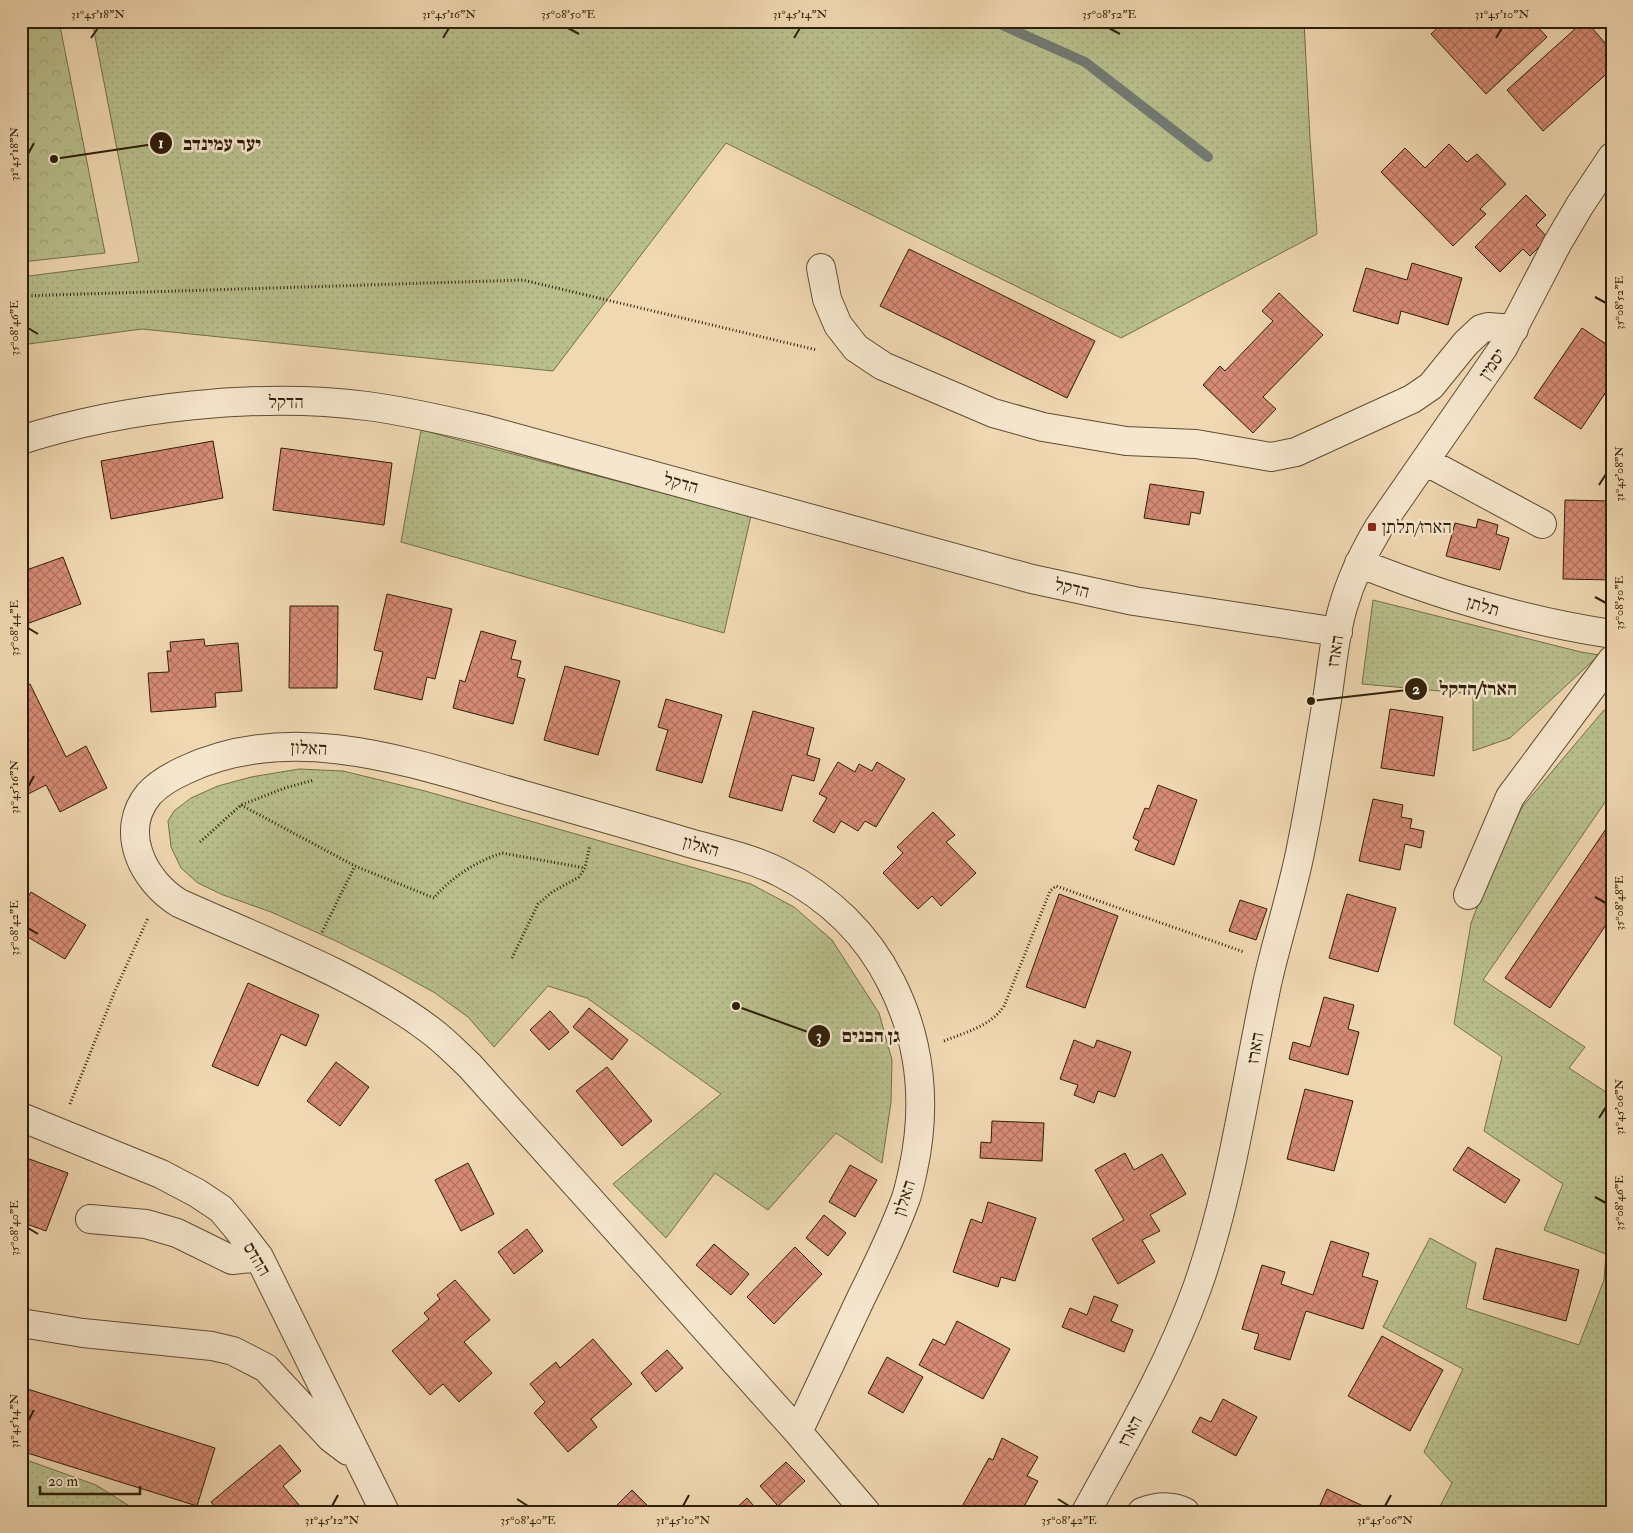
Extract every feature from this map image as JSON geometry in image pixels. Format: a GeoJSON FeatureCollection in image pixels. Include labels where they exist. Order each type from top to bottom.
{"type":"FeatureCollection","features":[{"type":"Feature","properties":{"kind":"street","name":"יסמין"},"geometry":{"type":"LineString","coordinates":[[1359,563],[1379,527],[1500,353],[1557,244],[1612,157]]}},
{"type":"Feature","properties":{"kind":"street"},"geometry":{"type":"LineString","coordinates":[[821,268],[827,299],[838,325],[856,348],[883,366],[975,406],[1043,427],[1126,441],[1196,444],[1272,457],[1296,452],[1412,400],[1431,386],[1466,343],[1481,329],[1488,327],[1514,329]]}},
{"type":"Feature","properties":{"kind":"street","name":"הדקל"},"geometry":{"type":"LineString","coordinates":[[21,440],[134,413],[191,406],[259,402],[307,402],[366,406],[424,415],[483,429],[1065,587],[1134,602],[1338,632]]}},
{"type":"Feature","properties":{"kind":"street"},"geometry":{"type":"LineString","coordinates":[[1425,461],[1542,524]]}},
{"type":"Feature","properties":{"kind":"street","name":"הארז"},"geometry":{"type":"LineString","coordinates":[[1086,1512],[1127,1438],[1163,1367],[1196,1291],[1214,1236],[1230,1176],[1272,962],[1302,847],[1343,607],[1359,563]]}},
{"type":"Feature","properties":{"kind":"street","name":"תלתן"},"geometry":{"type":"LineString","coordinates":[[1359,563],[1429,590],[1504,612],[1544,622],[1612,634]]}},
{"type":"Feature","properties":{"kind":"street"},"geometry":{"type":"LineString","coordinates":[[1468,895],[1510,797],[1612,660]]}},
{"type":"Feature","properties":{"kind":"street","name":"האלון"},"geometry":{"type":"LineString","coordinates":[[798,1432],[887,1244],[907,1195],[918,1145],[921,1096],[916,1052],[903,1004],[882,963],[854,927],[820,896],[770,868],[733,855],[438,770],[387,758],[349,751],[296,746],[245,750],[195,765],[169,778],[149,794],[140,809],[135,827],[135,837],[143,866],[162,891],[179,904],[341,976],[398,1008],[432,1031],[458,1054],[798,1432],[866,1512]]}},
{"type":"Feature","properties":{"kind":"street","name":"ההדס"},"geometry":{"type":"LineString","coordinates":[[21,1117],[161,1174],[197,1193],[221,1209],[259,1257],[384,1512]]}},
{"type":"Feature","properties":{"kind":"street"},"geometry":{"type":"LineString","coordinates":[[90,1219],[146,1224],[178,1233],[232,1260],[259,1257]]}},
{"type":"Feature","properties":{"kind":"street"},"geometry":{"type":"LineString","coordinates":[[21,1323],[83,1333],[212,1346],[233,1351],[266,1368],[331,1438],[359,1459]]}},
{"type":"Feature","properties":{"kind":"street"},"geometry":{"type":"LineString","coordinates":[[1142,1512],[1154,1507],[1167,1507],[1185,1512]]}},
{"type":"Feature","properties":{"kind":"path"},"geometry":{"type":"LineString","coordinates":[[21,296],[523,280],[825,352]]}},
{"type":"Feature","properties":{"kind":"path"},"geometry":{"type":"LineString","coordinates":[[200,842],[242,805],[285,788],[313,781],[349,751]]}},
{"type":"Feature","properties":{"kind":"path"},"geometry":{"type":"LineString","coordinates":[[242,805],[355,866],[434,898],[445,884],[489,857],[502,854],[585,868]]}},
{"type":"Feature","properties":{"kind":"path"},"geometry":{"type":"LineString","coordinates":[[512,958],[538,904],[552,892],[579,876],[585,868],[596,816]]}},
{"type":"Feature","properties":{"kind":"path"},"geometry":{"type":"LineString","coordinates":[[308,961],[355,866]]}},
{"type":"Feature","properties":{"kind":"path"},"geometry":{"type":"LineString","coordinates":[[916,1052],[982,1026],[998,1016],[1004,1006],[1050,891],[1056,886],[1272,962]]}},
{"type":"Feature","properties":{"kind":"path"},"geometry":{"type":"LineString","coordinates":[[59,1133],[114,993],[162,891]]}},
{"type":"Feature","properties":{"kind":"green space"},"geometry":{"type":"Polygon","coordinates":[[[21,21],[59,21],[105,253],[21,262],[21,21]]]}},
{"type":"Feature","properties":{"kind":"green space"},"geometry":{"type":"Polygon","coordinates":[[[92,21],[1304,21],[1317,234],[1121,338],[726,143],[553,371],[142,329],[21,345],[21,277],[139,262],[92,21]]]}},
{"type":"Feature","properties":{"kind":"green space"},"geometry":{"type":"Polygon","coordinates":[[[421,430],[751,516],[724,633],[401,542],[421,430]]]}},
{"type":"Feature","properties":{"kind":"green space"},"geometry":{"type":"Polygon","coordinates":[[[1373,600],[1599,655],[1510,738],[1473,751],[1473,694],[1362,684],[1373,600]]]}},
{"type":"Feature","properties":{"kind":"green space"},"geometry":{"type":"Polygon","coordinates":[[[1604,710],[1612,712],[1612,792],[1483,980],[1585,1047],[1569,1068],[1612,1096],[1612,1512],[1437,1512],[1452,1483],[1424,1452],[1463,1369],[1383,1327],[1430,1238],[1476,1263],[1466,1308],[1579,1345],[1604,1280],[1606,1254],[1544,1230],[1563,1184],[1484,1131],[1502,1057],[1454,1024],[1471,923],[1501,846],[1523,806],[1604,710]]]}},
{"type":"Feature","properties":{"kind":"green space"},"geometry":{"type":"Polygon","coordinates":[[[299,769],[343,771],[425,791],[751,884],[794,907],[832,940],[879,1013],[892,1060],[891,1102],[882,1163],[836,1133],[768,1210],[715,1173],[666,1238],[613,1184],[721,1094],[587,998],[548,986],[494,1047],[468,1017],[435,993],[338,942],[271,912],[223,895],[198,883],[181,868],[171,847],[168,821],[174,811],[191,798],[218,786],[251,777],[299,769]]]}},
{"type":"Feature","properties":{"kind":"green space"},"geometry":{"type":"Polygon","coordinates":[[[21,1458],[96,1485],[139,1512],[21,1512],[21,1458]]]}},
{"type":"Feature","properties":{"kind":"building"},"geometry":{"type":"Polygon","coordinates":[[[1445,21],[1532,21],[1547,37],[1486,94],[1431,34],[1445,21]]]}},
{"type":"Feature","properties":{"kind":"building"},"geometry":{"type":"Polygon","coordinates":[[[1584,21],[1612,51],[1612,69],[1543,131],[1507,90],[1584,21]]]}},
{"type":"Feature","properties":{"kind":"building"},"geometry":{"type":"Polygon","coordinates":[[[1449,144],[1467,162],[1477,154],[1506,184],[1480,209],[1486,214],[1453,246],[1381,172],[1405,148],[1425,168],[1449,144]]]}},
{"type":"Feature","properties":{"kind":"building"},"geometry":{"type":"Polygon","coordinates":[[[1526,195],[1546,215],[1536,225],[1548,238],[1530,256],[1523,249],[1500,272],[1475,247],[1526,195]]]}},
{"type":"Feature","properties":{"kind":"building"},"geometry":{"type":"Polygon","coordinates":[[[909,249],[1095,341],[1067,398],[880,306],[909,249]]]}},
{"type":"Feature","properties":{"kind":"building"},"geometry":{"type":"Polygon","coordinates":[[[1412,263],[1462,278],[1448,325],[1401,311],[1398,324],[1353,311],[1366,268],[1407,280],[1412,263]]]}},
{"type":"Feature","properties":{"kind":"building"},"geometry":{"type":"Polygon","coordinates":[[[1279,293],[1323,335],[1263,397],[1276,409],[1253,433],[1203,385],[1220,366],[1225,371],[1273,321],[1262,311],[1279,293]]]}},
{"type":"Feature","properties":{"kind":"building"},"geometry":{"type":"Polygon","coordinates":[[[1582,328],[1612,348],[1612,383],[1581,429],[1534,398],[1582,328]]]}},
{"type":"Feature","properties":{"kind":"building"},"geometry":{"type":"Polygon","coordinates":[[[213,441],[223,498],[111,519],[101,461],[213,441]]]}},
{"type":"Feature","properties":{"kind":"building"},"geometry":{"type":"Polygon","coordinates":[[[281,448],[392,463],[384,525],[273,510],[281,448]]]}},
{"type":"Feature","properties":{"kind":"building"},"geometry":{"type":"Polygon","coordinates":[[[1150,484],[1204,492],[1200,514],[1191,512],[1189,525],[1144,518],[1150,484]]]}},
{"type":"Feature","properties":{"kind":"building"},"geometry":{"type":"Polygon","coordinates":[[[1565,500],[1612,501],[1612,580],[1563,579],[1565,500]]]}},
{"type":"Feature","properties":{"kind":"building"},"geometry":{"type":"Polygon","coordinates":[[[1478,519],[1498,525],[1496,534],[1509,538],[1500,570],[1446,556],[1455,523],[1476,528],[1478,519]]]}},
{"type":"Feature","properties":{"kind":"building"},"geometry":{"type":"Polygon","coordinates":[[[63,557],[81,604],[21,626],[21,572],[63,557]]]}},
{"type":"Feature","properties":{"kind":"building"},"geometry":{"type":"Polygon","coordinates":[[[387,594],[452,609],[435,679],[427,677],[422,700],[374,689],[383,652],[374,650],[387,594]]]}},
{"type":"Feature","properties":{"kind":"building"},"geometry":{"type":"Polygon","coordinates":[[[290,606],[338,606],[337,688],[289,688],[290,606]]]}},
{"type":"Feature","properties":{"kind":"building"},"geometry":{"type":"Polygon","coordinates":[[[481,631],[516,641],[511,659],[521,661],[517,677],[525,679],[513,724],[453,708],[460,680],[465,682],[481,631]]]}},
{"type":"Feature","properties":{"kind":"building"},"geometry":{"type":"Polygon","coordinates":[[[204,639],[205,646],[238,643],[242,691],[215,693],[216,707],[151,712],[148,673],[169,672],[167,651],[171,651],[170,642],[204,639]]]}},
{"type":"Feature","properties":{"kind":"building"},"geometry":{"type":"Polygon","coordinates":[[[565,666],[620,681],[598,755],[544,740],[565,666]]]}},
{"type":"Feature","properties":{"kind":"building"},"geometry":{"type":"Polygon","coordinates":[[[30,684],[66,757],[86,746],[107,788],[60,812],[46,785],[28,794],[21,781],[21,752],[23,751],[21,748],[21,689],[30,684]]]}},
{"type":"Feature","properties":{"kind":"building"},"geometry":{"type":"Polygon","coordinates":[[[666,699],[722,715],[702,783],[656,770],[668,730],[658,727],[666,699]]]}},
{"type":"Feature","properties":{"kind":"building"},"geometry":{"type":"Polygon","coordinates":[[[1390,709],[1443,717],[1434,776],[1381,768],[1390,709]]]}},
{"type":"Feature","properties":{"kind":"building"},"geometry":{"type":"Polygon","coordinates":[[[753,711],[814,728],[807,755],[820,759],[814,781],[792,775],[782,811],[729,797],[753,711]]]}},
{"type":"Feature","properties":{"kind":"building"},"geometry":{"type":"Polygon","coordinates":[[[838,762],[855,772],[859,764],[872,771],[877,762],[905,779],[876,827],[865,821],[858,831],[841,821],[834,833],[813,821],[827,798],[819,794],[838,762]]]}},
{"type":"Feature","properties":{"kind":"building"},"geometry":{"type":"Polygon","coordinates":[[[1158,785],[1197,800],[1174,865],[1135,850],[1139,841],[1133,838],[1145,808],[1149,809],[1158,785]]]}},
{"type":"Feature","properties":{"kind":"building"},"geometry":{"type":"Polygon","coordinates":[[[1373,799],[1403,805],[1401,817],[1412,819],[1410,828],[1424,831],[1421,848],[1405,844],[1400,870],[1359,861],[1373,799]]]}},
{"type":"Feature","properties":{"kind":"building"},"geometry":{"type":"Polygon","coordinates":[[[933,812],[955,835],[946,842],[976,873],[941,906],[932,896],[918,909],[883,873],[903,853],[897,847],[933,812]]]}},
{"type":"Feature","properties":{"kind":"building"},"geometry":{"type":"Polygon","coordinates":[[[1612,820],[1612,916],[1550,1008],[1505,978],[1612,820]]]}},
{"type":"Feature","properties":{"kind":"building"},"geometry":{"type":"Polygon","coordinates":[[[31,892],[86,925],[65,959],[21,933],[21,910],[31,892]]]}},
{"type":"Feature","properties":{"kind":"building"},"geometry":{"type":"Polygon","coordinates":[[[1059,894],[1118,916],[1085,1008],[1026,987],[1059,894]]]}},
{"type":"Feature","properties":{"kind":"building"},"geometry":{"type":"Polygon","coordinates":[[[1347,894],[1396,908],[1378,972],[1329,958],[1347,894]]]}},
{"type":"Feature","properties":{"kind":"building"},"geometry":{"type":"Polygon","coordinates":[[[1240,900],[1267,909],[1256,940],[1229,931],[1240,900]]]}},
{"type":"Feature","properties":{"kind":"building"},"geometry":{"type":"Polygon","coordinates":[[[248,983],[319,1015],[306,1046],[281,1034],[258,1086],[212,1066],[248,983]]]}},
{"type":"Feature","properties":{"kind":"building"},"geometry":{"type":"Polygon","coordinates":[[[1324,997],[1354,1005],[1348,1029],[1359,1032],[1348,1075],[1289,1059],[1293,1042],[1310,1047],[1324,997]]]}},
{"type":"Feature","properties":{"kind":"building"},"geometry":{"type":"Polygon","coordinates":[[[589,1008],[628,1040],[612,1060],[573,1027],[589,1008]]]}},
{"type":"Feature","properties":{"kind":"building"},"geometry":{"type":"Polygon","coordinates":[[[550,1011],[569,1032],[549,1050],[530,1030],[550,1011]]]}},
{"type":"Feature","properties":{"kind":"building"},"geometry":{"type":"Polygon","coordinates":[[[1074,1040],[1094,1048],[1097,1040],[1131,1052],[1115,1097],[1098,1091],[1094,1103],[1074,1095],[1078,1085],[1060,1079],[1074,1040]]]}},
{"type":"Feature","properties":{"kind":"building"},"geometry":{"type":"Polygon","coordinates":[[[336,1062],[369,1087],[340,1126],[307,1101],[336,1062]]]}},
{"type":"Feature","properties":{"kind":"building"},"geometry":{"type":"Polygon","coordinates":[[[607,1067],[652,1121],[622,1146],[576,1091],[607,1067]]]}},
{"type":"Feature","properties":{"kind":"building"},"geometry":{"type":"Polygon","coordinates":[[[1305,1089],[1353,1101],[1334,1171],[1287,1159],[1305,1089]]]}},
{"type":"Feature","properties":{"kind":"building"},"geometry":{"type":"Polygon","coordinates":[[[992,1121],[1044,1123],[1042,1161],[980,1158],[981,1142],[991,1143],[992,1121]]]}},
{"type":"Feature","properties":{"kind":"building"},"geometry":{"type":"Polygon","coordinates":[[[1468,1147],[1520,1180],[1505,1203],[1453,1170],[1468,1147]]]}},
{"type":"Feature","properties":{"kind":"building"},"geometry":{"type":"Polygon","coordinates":[[[1125,1153],[1134,1170],[1162,1154],[1186,1194],[1150,1215],[1160,1231],[1142,1240],[1155,1262],[1118,1284],[1092,1239],[1124,1220],[1095,1170],[1125,1153]]]}},
{"type":"Feature","properties":{"kind":"building"},"geometry":{"type":"Polygon","coordinates":[[[21,1156],[68,1173],[46,1231],[21,1222],[21,1156]]]}},
{"type":"Feature","properties":{"kind":"building"},"geometry":{"type":"Polygon","coordinates":[[[468,1163],[494,1214],[461,1231],[435,1180],[468,1163]]]}},
{"type":"Feature","properties":{"kind":"building"},"geometry":{"type":"Polygon","coordinates":[[[850,1165],[877,1180],[855,1217],[829,1202],[850,1165]]]}},
{"type":"Feature","properties":{"kind":"building"},"geometry":{"type":"Polygon","coordinates":[[[988,1202],[1036,1218],[1015,1281],[1001,1277],[998,1287],[953,1272],[971,1219],[982,1223],[988,1202]]]}},
{"type":"Feature","properties":{"kind":"building"},"geometry":{"type":"Polygon","coordinates":[[[824,1215],[846,1233],[828,1256],[806,1238],[824,1215]]]}},
{"type":"Feature","properties":{"kind":"building"},"geometry":{"type":"Polygon","coordinates":[[[527,1229],[543,1251],[514,1274],[498,1252],[527,1229]]]}},
{"type":"Feature","properties":{"kind":"building"},"geometry":{"type":"Polygon","coordinates":[[[1331,1241],[1369,1253],[1362,1276],[1378,1281],[1363,1329],[1306,1311],[1290,1360],[1254,1349],[1259,1334],[1242,1329],[1262,1265],[1285,1272],[1281,1284],[1313,1295],[1331,1241]]]}},
{"type":"Feature","properties":{"kind":"building"},"geometry":{"type":"Polygon","coordinates":[[[714,1244],[749,1274],[731,1295],[696,1265],[714,1244]]]}},
{"type":"Feature","properties":{"kind":"building"},"geometry":{"type":"Polygon","coordinates":[[[795,1247],[822,1274],[774,1324],[747,1297],[795,1247]]]}},
{"type":"Feature","properties":{"kind":"building"},"geometry":{"type":"Polygon","coordinates":[[[1496,1248],[1579,1270],[1566,1321],[1483,1299],[1496,1248]]]}},
{"type":"Feature","properties":{"kind":"building"},"geometry":{"type":"Polygon","coordinates":[[[455,1280],[490,1320],[464,1342],[492,1373],[459,1402],[443,1384],[430,1395],[392,1351],[429,1319],[424,1313],[440,1299],[437,1295],[455,1280]]]}},
{"type":"Feature","properties":{"kind":"building"},"geometry":{"type":"Polygon","coordinates":[[[1094,1296],[1118,1305],[1111,1321],[1133,1330],[1124,1352],[1062,1327],[1070,1308],[1087,1315],[1094,1296]]]}},
{"type":"Feature","properties":{"kind":"building"},"geometry":{"type":"Polygon","coordinates":[[[957,1321],[1010,1349],[983,1399],[919,1365],[933,1339],[945,1345],[957,1321]]]}},
{"type":"Feature","properties":{"kind":"building"},"geometry":{"type":"Polygon","coordinates":[[[1382,1336],[1443,1370],[1410,1431],[1348,1396],[1382,1336]]]}},
{"type":"Feature","properties":{"kind":"building"},"geometry":{"type":"Polygon","coordinates":[[[593,1339],[632,1384],[591,1419],[597,1427],[568,1452],[534,1413],[545,1402],[530,1384],[556,1362],[560,1368],[593,1339]]]}},
{"type":"Feature","properties":{"kind":"building"},"geometry":{"type":"Polygon","coordinates":[[[667,1350],[683,1368],[656,1392],[641,1373],[667,1350]]]}},
{"type":"Feature","properties":{"kind":"building"},"geometry":{"type":"Polygon","coordinates":[[[887,1357],[923,1377],[903,1413],[868,1393],[887,1357]]]}},
{"type":"Feature","properties":{"kind":"building"},"geometry":{"type":"Polygon","coordinates":[[[21,1387],[215,1448],[197,1506],[21,1451],[21,1387]]]}},
{"type":"Feature","properties":{"kind":"building"},"geometry":{"type":"Polygon","coordinates":[[[1223,1399],[1257,1417],[1236,1456],[1192,1432],[1200,1417],[1211,1422],[1223,1399]]]}},
{"type":"Feature","properties":{"kind":"building"},"geometry":{"type":"Polygon","coordinates":[[[1002,1438],[1038,1457],[1027,1476],[1038,1481],[1021,1512],[959,1512],[989,1458],[993,1460],[1002,1438]]]}},
{"type":"Feature","properties":{"kind":"building"},"geometry":{"type":"Polygon","coordinates":[[[280,1445],[301,1471],[283,1486],[305,1512],[219,1512],[211,1502],[280,1445]]]}},
{"type":"Feature","properties":{"kind":"building"},"geometry":{"type":"Polygon","coordinates":[[[786,1462],[805,1481],[778,1506],[760,1486],[786,1462]]]}},
{"type":"Feature","properties":{"kind":"building"},"geometry":{"type":"Polygon","coordinates":[[[1327,1489],[1376,1512],[1317,1512],[1327,1489]]]}},
{"type":"Feature","properties":{"kind":"building"},"geometry":{"type":"Polygon","coordinates":[[[632,1490],[654,1512],[610,1512],[632,1490]]]}},
{"type":"Feature","properties":{"kind":"building"},"geometry":{"type":"Polygon","coordinates":[[[747,1498],[759,1512],[732,1512],[747,1498]]]}},
{"type":"Feature","properties":{"kind":"waterway"},"geometry":{"type":"LineString","coordinates":[[993,21],[1085,62],[1208,157]]}},
{"type":"Feature","properties":{"kind":"place","name":"יער עמינדב"},"geometry":{"type":"Point","coordinates":[54,159]}},
{"type":"Feature","properties":{"kind":"place","name":"הארז/תלתן"},"geometry":{"type":"Point","coordinates":[1372,527]}},
{"type":"Feature","properties":{"kind":"place","name":"הארז/הדקל"},"geometry":{"type":"Point","coordinates":[1311,701]}},
{"type":"Feature","properties":{"kind":"place","name":"גן הבנים"},"geometry":{"type":"Point","coordinates":[736,1006]}}]}
